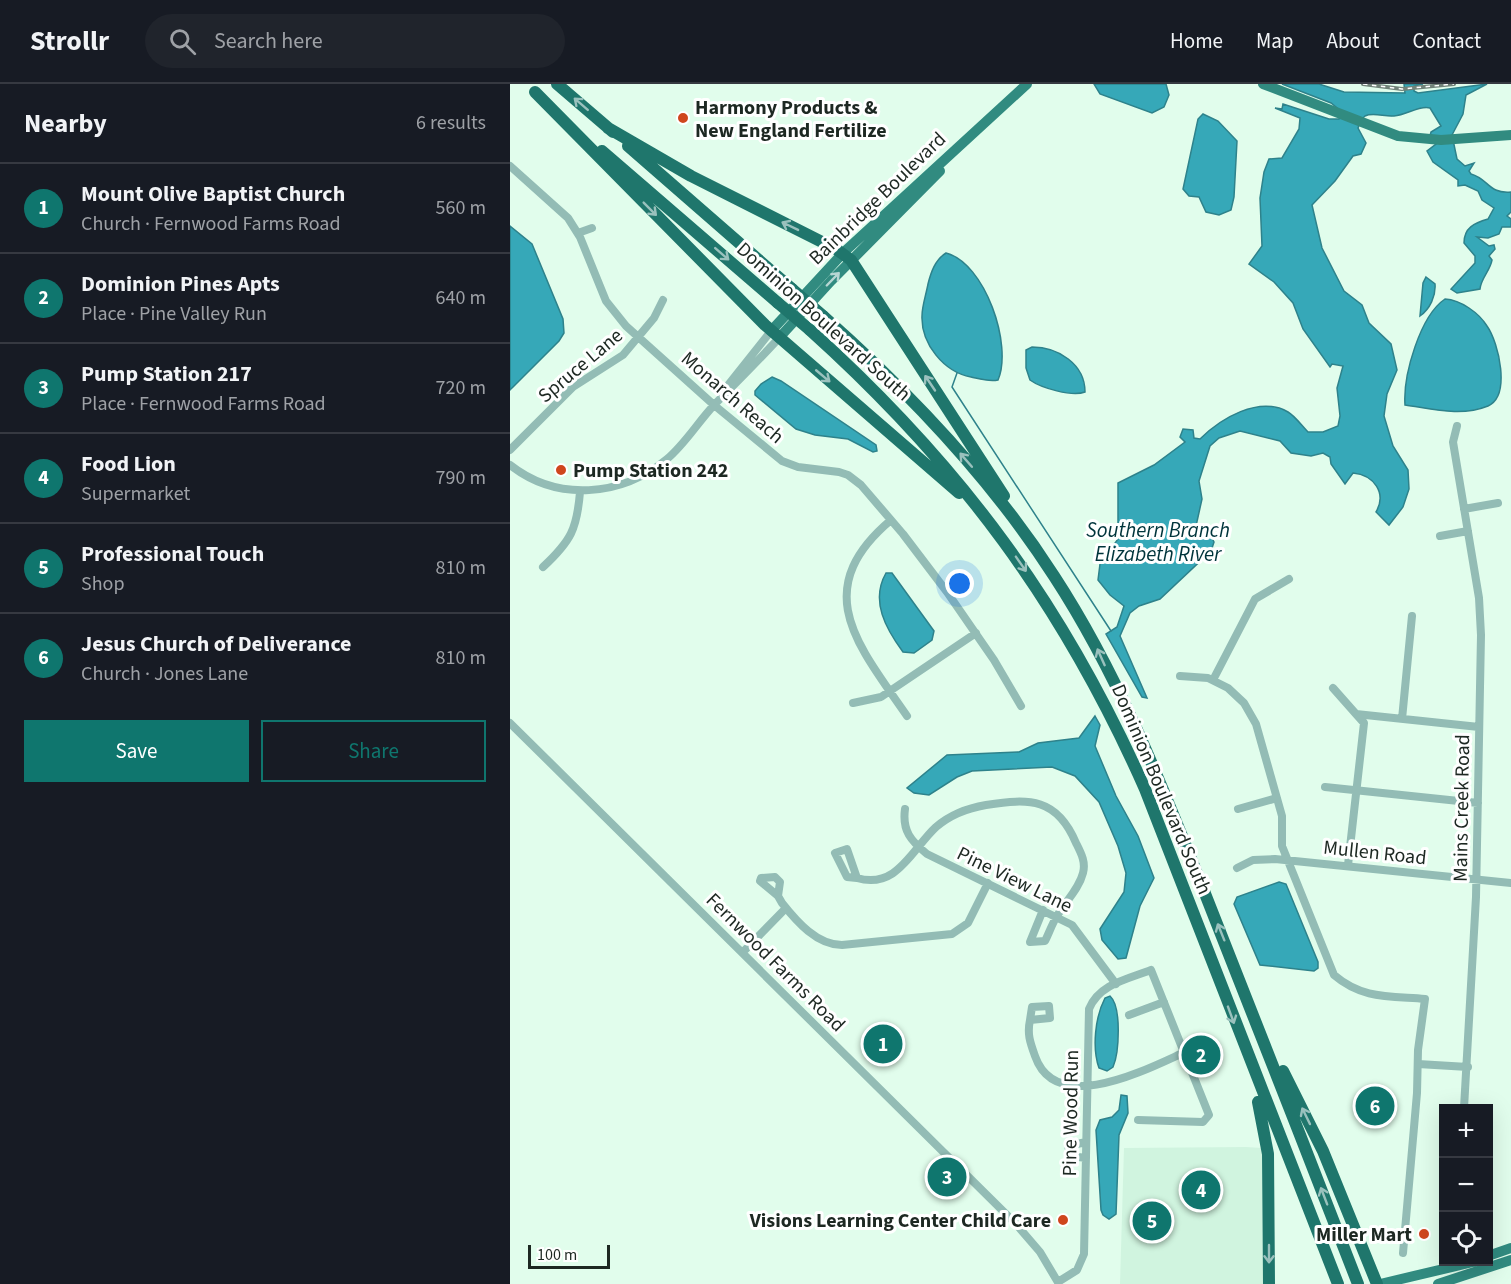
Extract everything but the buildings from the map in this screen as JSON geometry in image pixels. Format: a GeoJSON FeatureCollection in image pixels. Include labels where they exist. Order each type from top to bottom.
{"type":"FeatureCollection","features":[{"type":"Feature","properties":{"kind":"highway","name":"Dominion Boulevard South"},"geometry":{"type":"LineString","coordinates":[[558,84],[882,369],[949,439],[1029,538],[1074,607],[1122,699],[1163,788],[1243,986],[1358,1284]]}},
{"type":"Feature","properties":{"kind":"highway","name":"Dominion Boulevard South"},"geometry":{"type":"LineString","coordinates":[[530,88],[810,330],[904,420],[1018,559],[1059,621],[1116,725],[1165,840],[1333,1280]]}},
{"type":"Feature","properties":{"kind":"highway"},"geometry":{"type":"LineString","coordinates":[[530,88],[775,334],[986,518]]}},
{"type":"Feature","properties":{"kind":"highway"},"geometry":{"type":"LineString","coordinates":[[607,126],[691,176],[847,256],[1029,538]]}},
{"type":"Feature","properties":{"kind":"highway"},"geometry":{"type":"LineString","coordinates":[[1243,986],[1323,1151],[1379,1284]]}},
{"type":"Feature","properties":{"kind":"highway"},"geometry":{"type":"LineString","coordinates":[[1242,1043],[1263,1124],[1268,1154],[1269,1284]]}},
{"type":"Feature","properties":{"kind":"main road","name":"Bainbridge Boulevard"},"geometry":{"type":"LineString","coordinates":[[775,334],[847,256],[1027,84]]}},
{"type":"Feature","properties":{"kind":"main road"},"geometry":{"type":"LineString","coordinates":[[1263,84],[1398,136],[1422,139],[1460,139],[1511,135]]}},
{"type":"Feature","properties":{"kind":"main road"},"geometry":{"type":"LineString","coordinates":[[1493,1256],[1511,1248]]}},
{"type":"Feature","properties":{"kind":"main road"},"geometry":{"type":"LineString","coordinates":[[1438,1284],[1511,1260]]}},
{"type":"Feature","properties":{"kind":"main road"},"geometry":{"type":"LineString","coordinates":[[1379,1284],[1442,1266]]}},
{"type":"Feature","properties":{"kind":"main road"},"geometry":{"type":"LineString","coordinates":[[1448,1266],[1463,1276]]}},
{"type":"Feature","properties":{"kind":"main road"},"geometry":{"type":"LineString","coordinates":[[1463,1276],[1468,1267],[1471,1266]]}},
{"type":"Feature","properties":{"kind":"street","name":"Monarch Reach"},"geometry":{"type":"LineString","coordinates":[[510,166],[561,209],[578,233],[606,301],[626,326],[714,405],[782,461],[798,467],[848,475],[861,484],[891,519],[976,633],[1021,706]]}},
{"type":"Feature","properties":{"kind":"street"},"geometry":{"type":"LineString","coordinates":[[578,233],[592,228]]}},
{"type":"Feature","properties":{"kind":"street","name":"Spruce Lane"},"geometry":{"type":"LineString","coordinates":[[510,450],[573,387],[614,362],[654,318],[663,300]]}},
{"type":"Feature","properties":{"kind":"street"},"geometry":{"type":"LineString","coordinates":[[510,465],[534,480],[580,492],[621,485],[654,469],[683,443],[775,334]]}},
{"type":"Feature","properties":{"kind":"street","name":"Mains Creek Road"},"geometry":{"type":"LineString","coordinates":[[1456,426],[1453,442],[1480,608],[1476,879],[1464,1104]]}},
{"type":"Feature","properties":{"kind":"street"},"geometry":{"type":"LineString","coordinates":[[543,567],[561,551],[576,526],[580,492]]}},
{"type":"Feature","properties":{"kind":"street"},"geometry":{"type":"LineString","coordinates":[[1464,509],[1498,503]]}},
{"type":"Feature","properties":{"kind":"street"},"geometry":{"type":"LineString","coordinates":[[891,519],[863,546],[852,567],[846,595],[854,636],[907,716]]}},
{"type":"Feature","properties":{"kind":"street"},"geometry":{"type":"LineString","coordinates":[[1440,536],[1468,531]]}},
{"type":"Feature","properties":{"kind":"street"},"geometry":{"type":"LineString","coordinates":[[1213,680],[1255,599],[1290,579]]}},
{"type":"Feature","properties":{"kind":"street"},"geometry":{"type":"LineString","coordinates":[[1402,719],[1412,616]]}},
{"type":"Feature","properties":{"kind":"street"},"geometry":{"type":"LineString","coordinates":[[854,703],[872,700],[890,692],[976,633]]}},
{"type":"Feature","properties":{"kind":"street"},"geometry":{"type":"LineString","coordinates":[[1180,676],[1213,680],[1232,692],[1251,712],[1282,816],[1282,846],[1286,859],[1334,975],[1349,988],[1368,994],[1425,999],[1403,1253]]}},
{"type":"Feature","properties":{"kind":"street"},"geometry":{"type":"LineString","coordinates":[[1333,688],[1364,723],[1348,865]]}},
{"type":"Feature","properties":{"kind":"street"},"geometry":{"type":"LineString","coordinates":[[1356,714],[1479,727]]}},
{"type":"Feature","properties":{"kind":"street","name":"Fernwood Farms Road"},"geometry":{"type":"LineString","coordinates":[[510,723],[1016,1224],[1040,1252],[1059,1283]]}},
{"type":"Feature","properties":{"kind":"street"},"geometry":{"type":"LineString","coordinates":[[1325,787],[1478,803]]}},
{"type":"Feature","properties":{"kind":"street"},"geometry":{"type":"LineString","coordinates":[[1238,809],[1277,798]]}},
{"type":"Feature","properties":{"kind":"street"},"geometry":{"type":"LineString","coordinates":[[857,878],[884,878],[894,874],[941,823],[974,807],[1033,802],[1049,807],[1067,822],[1084,865],[1080,881],[1057,916],[1045,941],[1030,942],[1043,910]]}},
{"type":"Feature","properties":{"kind":"street"},"geometry":{"type":"LineString","coordinates":[[905,809],[906,830],[919,847]]}},
{"type":"Feature","properties":{"kind":"street","name":"Pine View Lane"},"geometry":{"type":"LineString","coordinates":[[919,847],[927,854],[1057,916],[1077,929],[1116,984]]}},
{"type":"Feature","properties":{"kind":"street","name":"Mullen Road"},"geometry":{"type":"LineString","coordinates":[[1238,868],[1253,860],[1286,859],[1511,883]]}},
{"type":"Feature","properties":{"kind":"street"},"geometry":{"type":"LineString","coordinates":[[778,896],[786,908],[817,938],[834,945],[950,934],[968,923],[988,884]]}},
{"type":"Feature","properties":{"kind":"street"},"geometry":{"type":"LineString","coordinates":[[743,952],[786,908]]}},
{"type":"Feature","properties":{"kind":"street","name":"Pine Wood Run"},"geometry":{"type":"LineString","coordinates":[[1059,1283],[1077,1270],[1084,1254],[1089,1009],[1100,993],[1151,970],[1164,1002]]}},
{"type":"Feature","properties":{"kind":"street"},"geometry":{"type":"LineString","coordinates":[[1129,1015],[1164,1002],[1208,1109],[1207,1119],[1203,1122],[1138,1120]]}},
{"type":"Feature","properties":{"kind":"street"},"geometry":{"type":"LineString","coordinates":[[1030,1020],[1027,1034],[1043,1073],[1059,1082],[1086,1084],[1120,1081],[1185,1052]]}},
{"type":"Feature","properties":{"kind":"street"},"geometry":{"type":"LineString","coordinates":[[1418,1064],[1468,1067]]}},
{"type":"Feature","properties":{"kind":"street"},"geometry":{"type":"LineString","coordinates":[[1086,1142],[1068,1146],[1071,1156],[1086,1158]]}},
{"type":"Feature","properties":{"kind":"shaded area"},"geometry":{"type":"Polygon","coordinates":[[[1124,1148],[1262,1148],[1263,1284],[1120,1284],[1124,1148]]]}},
{"type":"Feature","properties":{"kind":"water"},"geometry":{"type":"Polygon","coordinates":[[[1094,84],[1166,84],[1169,95],[1164,107],[1152,113],[1100,94],[1094,84]]]}},
{"type":"Feature","properties":{"kind":"water","name":"Southern Branch Elizabeth River"},"geometry":{"type":"Polygon","coordinates":[[[1282,84],[1319,84],[1344,92],[1405,93],[1404,84],[1423,84],[1414,86],[1414,91],[1418,93],[1487,84],[1466,95],[1463,114],[1452,135],[1457,159],[1465,166],[1474,163],[1469,171],[1471,174],[1482,179],[1493,189],[1511,192],[1511,212],[1507,216],[1511,219],[1511,227],[1502,227],[1499,234],[1488,238],[1477,237],[1489,246],[1494,245],[1495,249],[1489,256],[1492,260],[1491,264],[1480,289],[1457,293],[1451,289],[1475,263],[1475,256],[1464,243],[1466,233],[1474,224],[1488,219],[1494,208],[1482,200],[1478,191],[1465,185],[1458,186],[1458,180],[1433,162],[1427,151],[1436,144],[1429,140],[1431,132],[1441,126],[1430,108],[1426,107],[1394,116],[1368,115],[1362,118],[1358,128],[1366,143],[1361,154],[1353,156],[1335,181],[1312,205],[1322,248],[1344,291],[1362,305],[1369,323],[1391,344],[1397,370],[1387,394],[1384,416],[1393,446],[1408,470],[1409,489],[1403,507],[1389,525],[1376,512],[1380,498],[1377,486],[1367,477],[1353,473],[1345,484],[1331,464],[1330,457],[1323,453],[1311,456],[1291,453],[1280,441],[1240,431],[1219,438],[1210,446],[1199,481],[1202,499],[1196,526],[1209,532],[1214,542],[1211,551],[1160,599],[1139,606],[1130,613],[1120,636],[1147,698],[1142,697],[1106,634],[1117,627],[1124,606],[1110,595],[1098,580],[1100,564],[1118,539],[1118,483],[1154,465],[1185,442],[1180,437],[1183,429],[1193,430],[1194,438],[1200,439],[1229,417],[1253,408],[1277,407],[1288,412],[1308,432],[1323,432],[1338,426],[1340,416],[1337,388],[1343,366],[1332,364],[1330,367],[1303,329],[1293,303],[1274,282],[1249,264],[1262,246],[1260,198],[1264,172],[1269,159],[1282,158],[1299,129],[1300,118],[1275,108],[1282,109],[1283,104],[1329,119],[1339,119],[1342,112],[1331,103],[1282,84]]]}},
{"type":"Feature","properties":{"kind":"water"},"geometry":{"type":"Polygon","coordinates":[[[1203,114],[1218,121],[1237,141],[1234,197],[1231,210],[1219,215],[1206,212],[1199,197],[1189,196],[1183,189],[1198,119],[1203,114]]]}},
{"type":"Feature","properties":{"kind":"water"},"geometry":{"type":"Polygon","coordinates":[[[510,226],[532,244],[563,319],[564,333],[559,341],[510,390],[510,226]]]}},
{"type":"Feature","properties":{"kind":"water"},"geometry":{"type":"Polygon","coordinates":[[[946,253],[960,260],[973,272],[984,288],[992,307],[1002,347],[1002,365],[998,380],[978,379],[952,369],[936,355],[925,337],[922,312],[928,284],[936,263],[946,253]]]}},
{"type":"Feature","properties":{"kind":"water"},"geometry":{"type":"Polygon","coordinates":[[[1426,277],[1435,284],[1434,293],[1429,306],[1420,316],[1423,283],[1426,277]]]}},
{"type":"Feature","properties":{"kind":"water"},"geometry":{"type":"Polygon","coordinates":[[[1445,299],[1457,302],[1474,312],[1484,321],[1491,334],[1499,356],[1501,381],[1495,400],[1488,406],[1457,412],[1405,405],[1407,378],[1415,347],[1428,319],[1445,299]]]}},
{"type":"Feature","properties":{"kind":"water"},"geometry":{"type":"Polygon","coordinates":[[[1032,347],[1051,350],[1068,359],[1080,373],[1085,392],[1057,391],[1030,380],[1026,368],[1026,350],[1032,347]]]}},
{"type":"Feature","properties":{"kind":"water"},"geometry":{"type":"Polygon","coordinates":[[[772,377],[876,445],[877,451],[873,452],[848,439],[815,435],[796,429],[755,395],[755,391],[761,384],[772,377]]]}},
{"type":"Feature","properties":{"kind":"water"},"geometry":{"type":"Polygon","coordinates":[[[886,573],[892,573],[934,631],[932,640],[914,653],[903,652],[882,614],[881,583],[886,573]]]}},
{"type":"Feature","properties":{"kind":"water"},"geometry":{"type":"Polygon","coordinates":[[[1095,716],[1100,725],[1095,746],[1116,796],[1138,836],[1154,878],[1140,906],[1126,958],[1118,959],[1102,940],[1100,929],[1124,892],[1126,873],[1118,846],[1099,802],[1075,776],[1052,767],[972,771],[957,777],[929,795],[914,793],[907,788],[947,755],[1019,752],[1038,743],[1079,738],[1095,716]]]}},
{"type":"Feature","properties":{"kind":"water"},"geometry":{"type":"Polygon","coordinates":[[[1279,882],[1286,884],[1318,962],[1318,968],[1314,971],[1260,965],[1234,904],[1237,897],[1279,882]]]}},
{"type":"Feature","properties":{"kind":"water"},"geometry":{"type":"Polygon","coordinates":[[[1110,996],[1114,1002],[1118,1020],[1118,1041],[1113,1067],[1107,1071],[1099,1068],[1095,1042],[1102,1006],[1105,998],[1110,996]]]}},
{"type":"Feature","properties":{"kind":"water"},"geometry":{"type":"Polygon","coordinates":[[[1121,1095],[1127,1096],[1128,1113],[1119,1135],[1116,1214],[1109,1219],[1103,1215],[1101,1210],[1096,1130],[1100,1120],[1112,1117],[1119,1110],[1121,1095]]]}},
{"type":"Feature","properties":{"kind":"waterway"},"geometry":{"type":"LineString","coordinates":[[957,373],[952,387],[1111,631]]}},
{"type":"Feature","properties":{"kind":"railway"},"geometry":{"type":"LineString","coordinates":[[1363,84],[1402,89],[1454,84]]}},
{"type":"Feature","properties":{"kind":"place","name":"Harmony Products & New England Fertilize"},"geometry":{"type":"Point","coordinates":[683,118]}},
{"type":"Feature","properties":{"kind":"place","name":"Pump Station 242"},"geometry":{"type":"Point","coordinates":[561,470]}},
{"type":"Feature","properties":{"kind":"place","name":"Mount Olive Baptist Church"},"geometry":{"type":"Point","coordinates":[883,1044]}},
{"type":"Feature","properties":{"kind":"place","name":"Dominion Pines Apts"},"geometry":{"type":"Point","coordinates":[1201,1055]}},
{"type":"Feature","properties":{"kind":"place","name":"Jesus Church of Deliverance"},"geometry":{"type":"Point","coordinates":[1375,1106]}},
{"type":"Feature","properties":{"kind":"place","name":"Pump Station 217"},"geometry":{"type":"Point","coordinates":[947,1177]}},
{"type":"Feature","properties":{"kind":"place","name":"Food Lion"},"geometry":{"type":"Point","coordinates":[1201,1190]}},
{"type":"Feature","properties":{"kind":"place","name":"Visions Learning Center Child Care"},"geometry":{"type":"Point","coordinates":[1063,1220]}},
{"type":"Feature","properties":{"kind":"place","name":"Professional Touch"},"geometry":{"type":"Point","coordinates":[1152,1221]}},
{"type":"Feature","properties":{"kind":"place","name":"Miller Mart"},"geometry":{"type":"Point","coordinates":[1424,1234]}}]}
